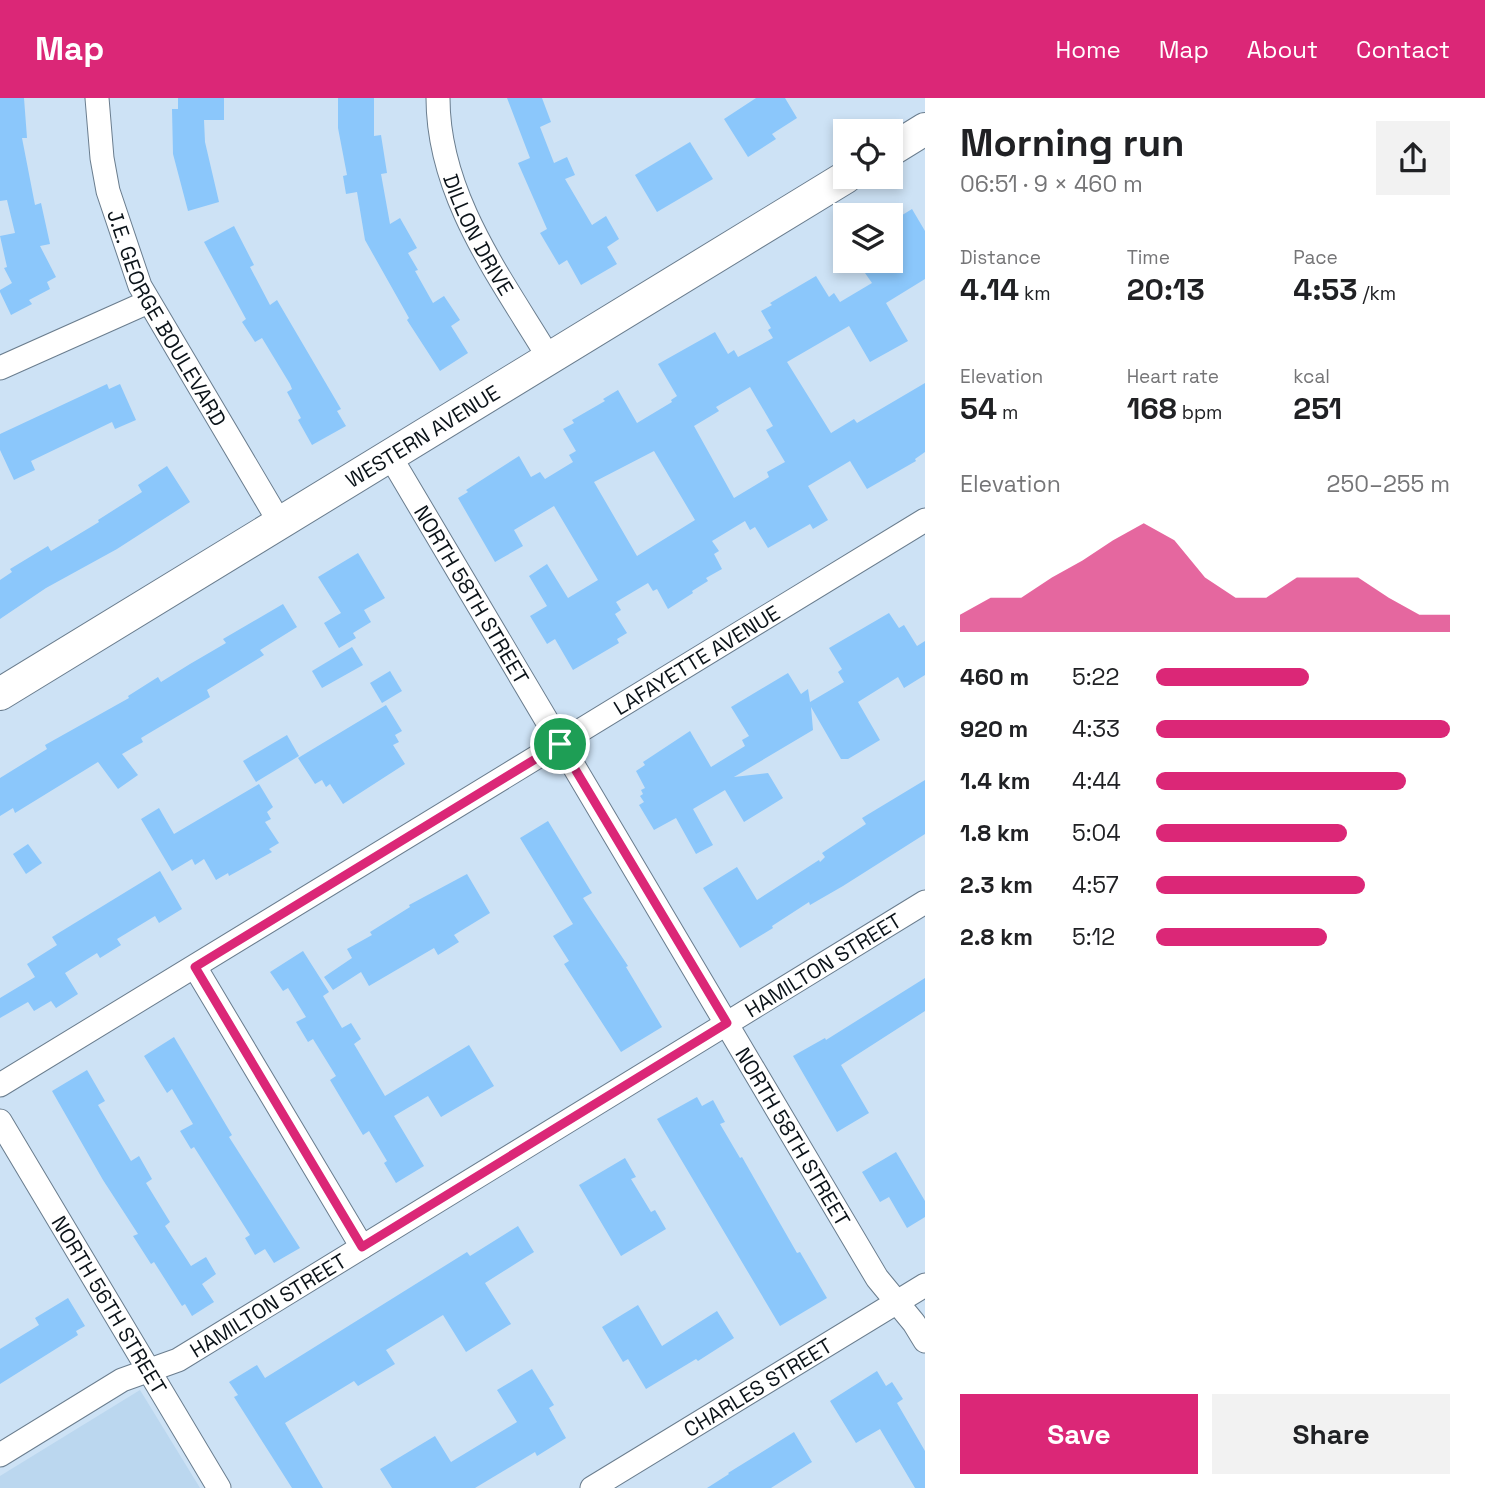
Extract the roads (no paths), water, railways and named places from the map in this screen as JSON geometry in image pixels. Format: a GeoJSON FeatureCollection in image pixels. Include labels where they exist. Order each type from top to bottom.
{"type":"FeatureCollection","features":[{"type":"Feature","properties":{"kind":"street","name":"J.E. GEORGE BOULEVARD"},"geometry":{"type":"LineString","coordinates":[[97,98],[108,191],[139,286],[281,523]]}},
{"type":"Feature","properties":{"kind":"street","name":"DILLON DRIVE"},"geometry":{"type":"LineString","coordinates":[[438,98],[441,138],[458,199],[475,234],[549,358]]}},
{"type":"Feature","properties":{"kind":"street"},"geometry":{"type":"LineString","coordinates":[[903,143],[925,129]]}},
{"type":"Feature","properties":{"kind":"street","name":"WESTERN AVENUE"},"geometry":{"type":"LineString","coordinates":[[0,694],[833,185]]}},
{"type":"Feature","properties":{"kind":"street"},"geometry":{"type":"LineString","coordinates":[[0,368],[148,302]]}},
{"type":"Feature","properties":{"kind":"street","name":"NORTH 58TH STREET"},"geometry":{"type":"LineString","coordinates":[[390,456],[877,1278],[925,1340]]}},
{"type":"Feature","properties":{"kind":"street","name":"LAFAYETTE AVENUE"},"geometry":{"type":"LineString","coordinates":[[0,1085],[925,520]]}},
{"type":"Feature","properties":{"kind":"street","name":"HAMILTON STREET"},"geometry":{"type":"LineString","coordinates":[[0,1455],[122,1380],[178,1360],[925,902]]}},
{"type":"Feature","properties":{"kind":"street"},"geometry":{"type":"LineString","coordinates":[[195,967],[362,1247]]}},
{"type":"Feature","properties":{"kind":"street","name":"NORTH 56TH STREET"},"geometry":{"type":"LineString","coordinates":[[0,1121],[219,1488]]}},
{"type":"Feature","properties":{"kind":"street","name":"CHARLES STREET"},"geometry":{"type":"LineString","coordinates":[[592,1488],[925,1285]]}}]}
